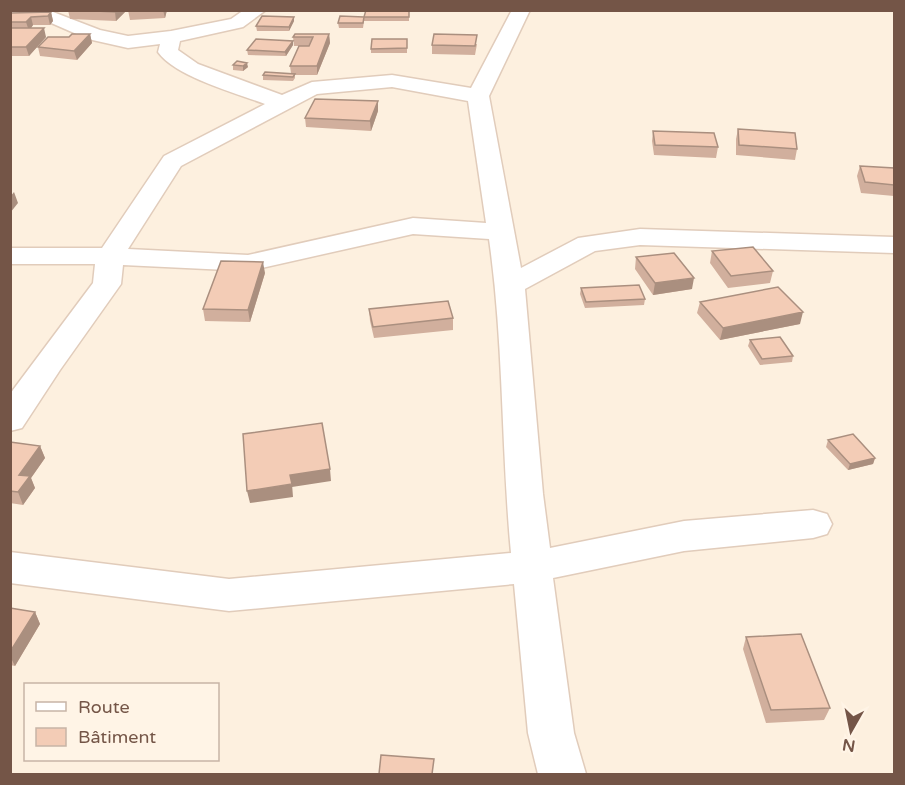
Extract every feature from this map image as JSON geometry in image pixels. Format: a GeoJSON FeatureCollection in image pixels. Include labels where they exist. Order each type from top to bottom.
{"type":"FeatureCollection","features":[{"type":"Feature","properties":{"kind":"street"},"geometry":{"type":"LineString","coordinates":[[16,12],[53,17],[95,35],[128,42],[171,37],[257,10]]}},
{"type":"Feature","properties":{"kind":"street"},"geometry":{"type":"LineString","coordinates":[[521,10],[478,96],[510,285],[524,494],[550,732],[562,774]]}},
{"type":"Feature","properties":{"kind":"street"},"geometry":{"type":"LineString","coordinates":[[171,37],[168,52],[190,68],[283,103]]}},
{"type":"Feature","properties":{"kind":"street"},"geometry":{"type":"LineString","coordinates":[[10,420],[46,365],[107,284],[110,256],[172,161],[312,88],[392,81],[478,96]]}},
{"type":"Feature","properties":{"kind":"street"},"geometry":{"type":"LineString","coordinates":[[10,256],[110,256],[248,263],[413,226],[502,232]]}},
{"type":"Feature","properties":{"kind":"street"},"geometry":{"type":"LineString","coordinates":[[510,285],[588,244],[640,237],[894,245]]}},
{"type":"Feature","properties":{"kind":"street"},"geometry":{"type":"LineString","coordinates":[[10,567],[229,595],[532,567],[684,536],[813,524]]}},
{"type":"Feature","properties":{"kind":"building"},"geometry":{"type":"Polygon","coordinates":[[[75,10],[116,10],[115,12],[75,10]]]}},
{"type":"Feature","properties":{"kind":"building"},"geometry":{"type":"Polygon","coordinates":[[[366,10],[409,10],[409,17],[364,17],[366,10]]]}},
{"type":"Feature","properties":{"kind":"building"},"geometry":{"type":"Polygon","coordinates":[[[51,12],[48,16],[31,17],[26,22],[10,22],[10,13],[51,12]]]}},
{"type":"Feature","properties":{"kind":"building"},"geometry":{"type":"Polygon","coordinates":[[[262,16],[294,17],[289,27],[256,26],[262,16]]]}},
{"type":"Feature","properties":{"kind":"building"},"geometry":{"type":"Polygon","coordinates":[[[340,16],[364,17],[363,23],[338,23],[340,16]]]}},
{"type":"Feature","properties":{"kind":"building"},"geometry":{"type":"Polygon","coordinates":[[[10,28],[44,28],[26,47],[10,47],[10,28]]]}},
{"type":"Feature","properties":{"kind":"building"},"geometry":{"type":"Polygon","coordinates":[[[72,34],[90,34],[74,51],[38,47],[48,37],[69,37],[72,34]]]}},
{"type":"Feature","properties":{"kind":"building"},"geometry":{"type":"Polygon","coordinates":[[[295,34],[329,34],[317,66],[290,66],[299,46],[309,46],[313,37],[293,37],[295,34]]]}},
{"type":"Feature","properties":{"kind":"building"},"geometry":{"type":"Polygon","coordinates":[[[434,34],[477,35],[475,46],[432,45],[434,34]]]}},
{"type":"Feature","properties":{"kind":"building"},"geometry":{"type":"Polygon","coordinates":[[[256,39],[293,41],[285,52],[247,50],[256,39]]]}},
{"type":"Feature","properties":{"kind":"building"},"geometry":{"type":"Polygon","coordinates":[[[372,39],[407,39],[407,48],[371,49],[372,39]]]}},
{"type":"Feature","properties":{"kind":"building"},"geometry":{"type":"Polygon","coordinates":[[[237,61],[247,63],[243,66],[233,65],[237,61]]]}},
{"type":"Feature","properties":{"kind":"building"},"geometry":{"type":"Polygon","coordinates":[[[265,72],[295,74],[293,77],[263,75],[265,72]]]}},
{"type":"Feature","properties":{"kind":"building"},"geometry":{"type":"Polygon","coordinates":[[[315,99],[378,101],[370,121],[305,118],[315,99]]]}},
{"type":"Feature","properties":{"kind":"building"},"geometry":{"type":"Polygon","coordinates":[[[738,129],[795,133],[797,149],[739,145],[738,129]]]}},
{"type":"Feature","properties":{"kind":"building"},"geometry":{"type":"Polygon","coordinates":[[[653,131],[714,133],[718,147],[655,145],[653,131]]]}},
{"type":"Feature","properties":{"kind":"building"},"geometry":{"type":"Polygon","coordinates":[[[860,166],[894,168],[894,185],[865,182],[860,166]]]}},
{"type":"Feature","properties":{"kind":"building"},"geometry":{"type":"Polygon","coordinates":[[[753,247],[773,271],[731,276],[712,251],[753,247]]]}},
{"type":"Feature","properties":{"kind":"building"},"geometry":{"type":"Polygon","coordinates":[[[674,253],[694,278],[655,283],[636,257],[674,253]]]}},
{"type":"Feature","properties":{"kind":"building"},"geometry":{"type":"Polygon","coordinates":[[[221,261],[263,262],[248,310],[203,309],[221,261]]]}},
{"type":"Feature","properties":{"kind":"building"},"geometry":{"type":"Polygon","coordinates":[[[639,285],[645,299],[586,302],[581,288],[639,285]]]}},
{"type":"Feature","properties":{"kind":"building"},"geometry":{"type":"Polygon","coordinates":[[[778,287],[803,312],[723,328],[700,302],[778,287]]]}},
{"type":"Feature","properties":{"kind":"building"},"geometry":{"type":"Polygon","coordinates":[[[448,301],[453,318],[373,327],[369,309],[448,301]]]}},
{"type":"Feature","properties":{"kind":"building"},"geometry":{"type":"Polygon","coordinates":[[[780,337],[793,356],[762,359],[750,340],[780,337]]]}},
{"type":"Feature","properties":{"kind":"building"},"geometry":{"type":"Polygon","coordinates":[[[322,423],[330,469],[290,475],[292,484],[247,491],[243,434],[322,423]]]}},
{"type":"Feature","properties":{"kind":"building"},"geometry":{"type":"Polygon","coordinates":[[[853,434],[875,458],[850,464],[828,440],[853,434]]]}},
{"type":"Feature","properties":{"kind":"building"},"geometry":{"type":"Polygon","coordinates":[[[10,442],[40,446],[19,475],[30,476],[18,492],[10,491],[10,442]]]}},
{"type":"Feature","properties":{"kind":"building"},"geometry":{"type":"Polygon","coordinates":[[[10,608],[35,612],[10,652],[10,608]]]}},
{"type":"Feature","properties":{"kind":"building"},"geometry":{"type":"Polygon","coordinates":[[[801,634],[830,708],[771,710],[746,637],[801,634]]]}},
{"type":"Feature","properties":{"kind":"building"},"geometry":{"type":"Polygon","coordinates":[[[381,755],[434,759],[432,774],[379,774],[381,755]]]}}]}
